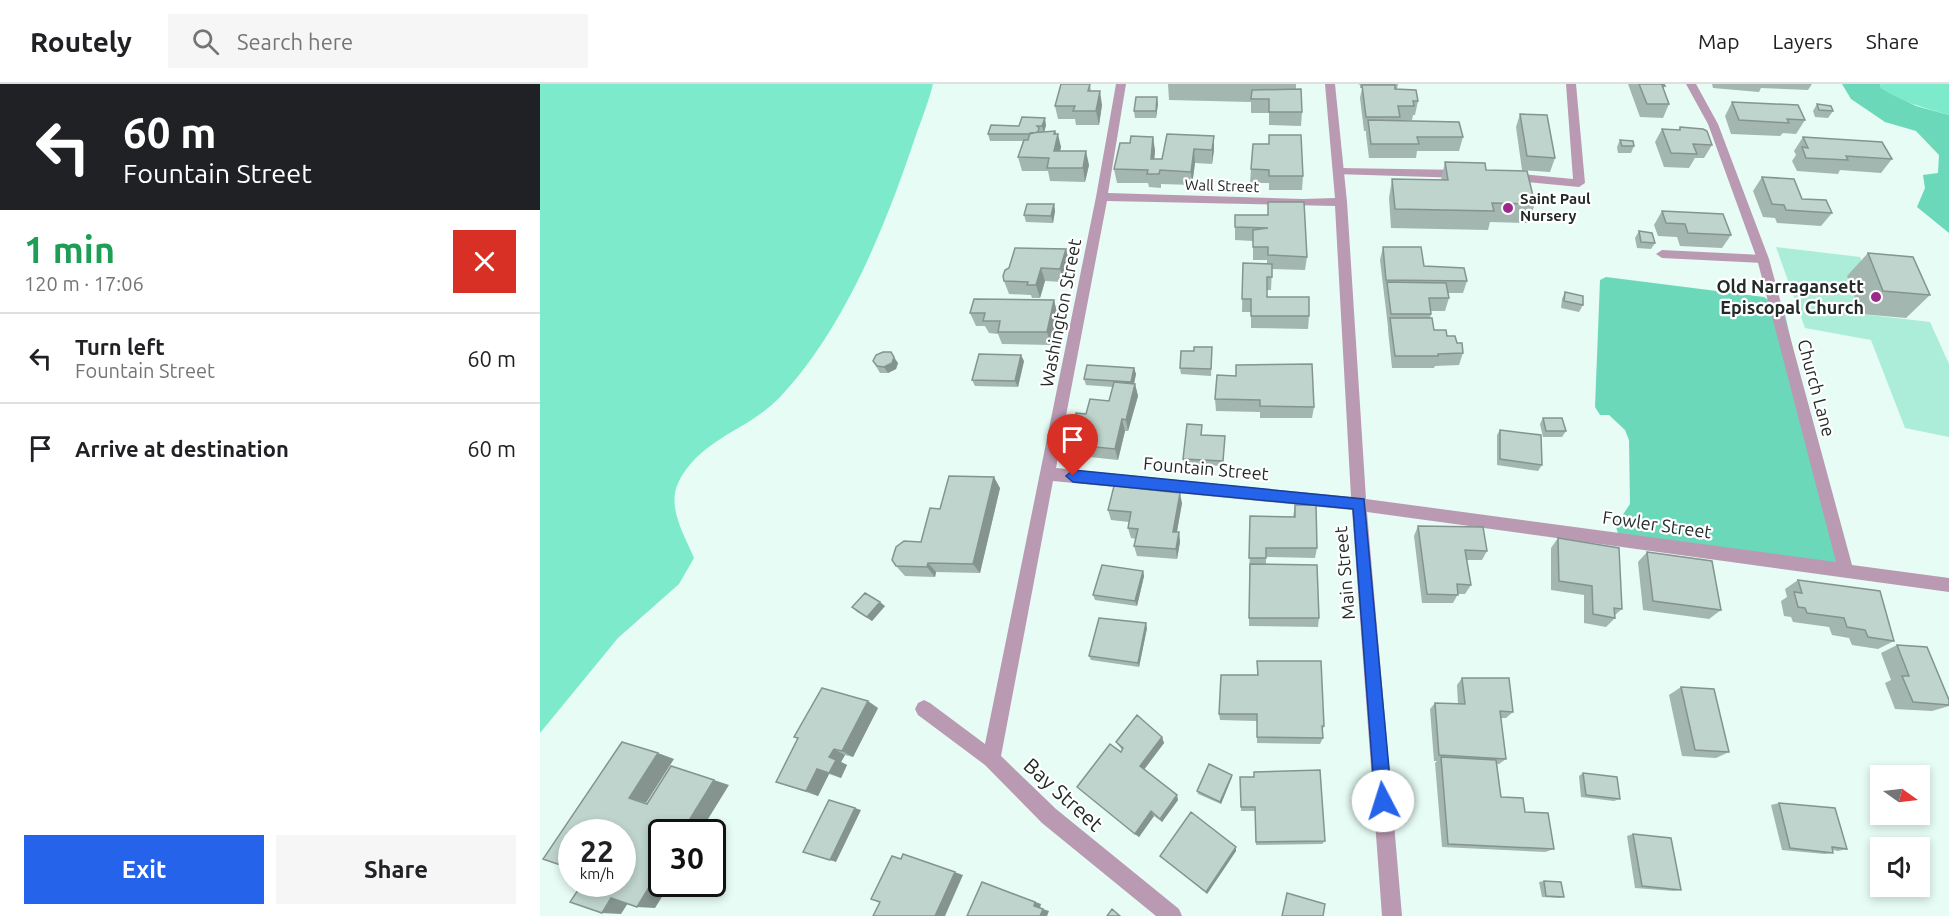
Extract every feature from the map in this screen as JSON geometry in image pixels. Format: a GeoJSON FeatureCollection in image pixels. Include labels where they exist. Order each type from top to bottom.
{"type":"FeatureCollection","features":[{"type":"Feature","properties":{"kind":"street","name":"Washington Street"},"geometry":{"type":"LineString","coordinates":[[991,759],[1049,474],[1102,197],[1121,84]]}},
{"type":"Feature","properties":{"kind":"street","name":"Main Street"},"geometry":{"type":"LineString","coordinates":[[1330,84],[1339,172],[1359,504],[1392,916]]}},
{"type":"Feature","properties":{"kind":"street"},"geometry":{"type":"LineString","coordinates":[[1497,176],[1580,183],[1571,84]]}},
{"type":"Feature","properties":{"kind":"street","name":"Church Lane"},"geometry":{"type":"LineString","coordinates":[[1691,84],[1713,124],[1763,259],[1846,571]]}},
{"type":"Feature","properties":{"kind":"street"},"geometry":{"type":"LineString","coordinates":[[1339,172],[1473,175]]}},
{"type":"Feature","properties":{"kind":"street","name":"Wall Street"},"geometry":{"type":"LineString","coordinates":[[1102,197],[1341,202]]}},
{"type":"Feature","properties":{"kind":"street"},"geometry":{"type":"LineString","coordinates":[[1662,254],[1763,259]]}},
{"type":"Feature","properties":{"kind":"street","name":"Fountain Street"},"geometry":{"type":"LineString","coordinates":[[1049,474],[1359,504]]}},
{"type":"Feature","properties":{"kind":"street","name":"Fowler Street"},"geometry":{"type":"LineString","coordinates":[[1359,504],[1949,585]]}},
{"type":"Feature","properties":{"kind":"street","name":"Bay Street"},"geometry":{"type":"LineString","coordinates":[[924,709],[991,759],[1048,816],[1172,916]]}},
{"type":"Feature","properties":{"kind":"shaded area"},"geometry":{"type":"Polygon","coordinates":[[[540,84],[933,84],[878,237],[862,272],[825,339],[780,397],[754,418],[712,444],[688,466],[679,481],[674,500],[675,510],[694,558],[679,584],[618,638],[540,733],[540,84]]]}},
{"type":"Feature","properties":{"kind":"shaded area"},"geometry":{"type":"Polygon","coordinates":[[[1842,84],[1880,84],[1881,88],[1916,106],[1949,115],[1949,233],[1917,207],[1925,188],[1923,175],[1938,173],[1939,155],[1916,131],[1885,122],[1851,99],[1842,84]]]}},
{"type":"Feature","properties":{"kind":"shaded area"},"geometry":{"type":"Polygon","coordinates":[[[1880,84],[1949,84],[1949,115],[1905,101],[1881,88],[1880,84]]]}},
{"type":"Feature","properties":{"kind":"shaded area"},"geometry":{"type":"Polygon","coordinates":[[[1776,247],[1860,257],[1869,279],[1861,314],[1930,322],[1949,364],[1949,437],[1905,428],[1871,340],[1805,328],[1776,247]]]}},
{"type":"Feature","properties":{"kind":"shaded area"},"geometry":{"type":"Polygon","coordinates":[[[1606,277],[1764,297],[1784,310],[1843,569],[1619,537],[1614,520],[1622,516],[1630,504],[1629,440],[1625,430],[1609,415],[1600,415],[1595,407],[1600,280],[1606,277]]]}},
{"type":"Feature","properties":{"kind":"building"},"geometry":{"type":"Polygon","coordinates":[[[1061,84],[1090,84],[1088,91],[1100,91],[1096,111],[1073,111],[1075,106],[1055,106],[1061,84]]]}},
{"type":"Feature","properties":{"kind":"building"},"geometry":{"type":"Polygon","coordinates":[[[1639,84],[1664,84],[1665,86],[1662,85],[1669,104],[1647,104],[1639,84]]]}},
{"type":"Feature","properties":{"kind":"building"},"geometry":{"type":"Polygon","coordinates":[[[1362,85],[1395,85],[1395,89],[1416,90],[1418,101],[1413,101],[1414,106],[1398,106],[1400,117],[1366,117],[1362,85]]]}},
{"type":"Feature","properties":{"kind":"building"},"geometry":{"type":"Polygon","coordinates":[[[1301,89],[1302,112],[1269,112],[1269,99],[1251,99],[1252,90],[1301,89]]]}},
{"type":"Feature","properties":{"kind":"building"},"geometry":{"type":"Polygon","coordinates":[[[1136,97],[1157,97],[1156,111],[1134,111],[1136,97]]]}},
{"type":"Feature","properties":{"kind":"building"},"geometry":{"type":"Polygon","coordinates":[[[1732,102],[1798,105],[1805,120],[1787,119],[1789,123],[1739,120],[1732,102]]]}},
{"type":"Feature","properties":{"kind":"building"},"geometry":{"type":"Polygon","coordinates":[[[1817,104],[1831,106],[1833,111],[1819,110],[1817,104]]]}},
{"type":"Feature","properties":{"kind":"building"},"geometry":{"type":"Polygon","coordinates":[[[1520,114],[1547,115],[1555,158],[1527,156],[1520,114]]]}},
{"type":"Feature","properties":{"kind":"building"},"geometry":{"type":"Polygon","coordinates":[[[1022,117],[1045,118],[1042,126],[1037,126],[1038,132],[988,134],[991,125],[1019,126],[1022,117]]]}},
{"type":"Feature","properties":{"kind":"building"},"geometry":{"type":"Polygon","coordinates":[[[1368,120],[1459,122],[1463,137],[1417,137],[1419,144],[1371,144],[1368,120]]]}},
{"type":"Feature","properties":{"kind":"building"},"geometry":{"type":"Polygon","coordinates":[[[1680,127],[1707,131],[1712,145],[1693,144],[1697,154],[1671,153],[1662,129],[1680,130],[1680,127]]]}},
{"type":"Feature","properties":{"kind":"building"},"geometry":{"type":"Polygon","coordinates":[[[1055,131],[1054,134],[1058,134],[1054,151],[1086,151],[1083,168],[1047,168],[1049,158],[1018,157],[1024,140],[1028,140],[1030,133],[1055,131]]]}},
{"type":"Feature","properties":{"kind":"building"},"geometry":{"type":"Polygon","coordinates":[[[1167,134],[1214,136],[1212,150],[1194,149],[1191,172],[1160,170],[1159,174],[1147,174],[1148,170],[1114,169],[1120,143],[1130,143],[1131,136],[1153,137],[1151,159],[1162,159],[1167,134]]]}},
{"type":"Feature","properties":{"kind":"building"},"geometry":{"type":"Polygon","coordinates":[[[1269,135],[1301,135],[1303,176],[1269,176],[1269,170],[1251,169],[1253,144],[1269,144],[1269,135]]]}},
{"type":"Feature","properties":{"kind":"building"},"geometry":{"type":"Polygon","coordinates":[[[1803,137],[1882,142],[1892,159],[1846,156],[1848,160],[1806,158],[1802,147],[1808,148],[1803,137]]]}},
{"type":"Feature","properties":{"kind":"building"},"geometry":{"type":"Polygon","coordinates":[[[1620,140],[1633,141],[1634,146],[1622,146],[1620,140]]]}},
{"type":"Feature","properties":{"kind":"building"},"geometry":{"type":"Polygon","coordinates":[[[1445,162],[1485,163],[1486,170],[1527,171],[1535,204],[1492,203],[1494,211],[1395,209],[1392,179],[1448,180],[1445,162]]]}},
{"type":"Feature","properties":{"kind":"building"},"geometry":{"type":"Polygon","coordinates":[[[1762,177],[1794,179],[1802,199],[1826,200],[1832,213],[1786,210],[1784,205],[1772,204],[1762,177]]]}},
{"type":"Feature","properties":{"kind":"building"},"geometry":{"type":"Polygon","coordinates":[[[1268,202],[1304,202],[1307,257],[1268,255],[1268,247],[1253,247],[1253,230],[1268,228],[1235,227],[1235,215],[1268,215],[1268,202]]]}},
{"type":"Feature","properties":{"kind":"building"},"geometry":{"type":"Polygon","coordinates":[[[1027,204],[1054,204],[1051,216],[1024,215],[1027,204]]]}},
{"type":"Feature","properties":{"kind":"building"},"geometry":{"type":"Polygon","coordinates":[[[1662,211],[1723,214],[1731,235],[1688,233],[1685,224],[1666,223],[1662,211]]]}},
{"type":"Feature","properties":{"kind":"building"},"geometry":{"type":"Polygon","coordinates":[[[1639,231],[1652,233],[1655,243],[1641,242],[1639,231]]]}},
{"type":"Feature","properties":{"kind":"building"},"geometry":{"type":"Polygon","coordinates":[[[1383,247],[1421,247],[1424,266],[1464,268],[1467,281],[1386,280],[1383,247]]]}},
{"type":"Feature","properties":{"kind":"building"},"geometry":{"type":"Polygon","coordinates":[[[1015,248],[1066,249],[1060,269],[1041,268],[1036,285],[1027,285],[1028,282],[1004,281],[1005,270],[1009,268],[1015,248]]]}},
{"type":"Feature","properties":{"kind":"building"},"geometry":{"type":"Polygon","coordinates":[[[1868,253],[1913,257],[1930,295],[1883,291],[1868,253]]]}},
{"type":"Feature","properties":{"kind":"building"},"geometry":{"type":"Polygon","coordinates":[[[1243,263],[1272,264],[1272,277],[1267,277],[1267,297],[1309,297],[1309,316],[1251,316],[1251,299],[1242,299],[1243,263]]]}},
{"type":"Feature","properties":{"kind":"building"},"geometry":{"type":"Polygon","coordinates":[[[1387,282],[1446,283],[1449,298],[1429,298],[1431,314],[1391,314],[1387,282]]]}},
{"type":"Feature","properties":{"kind":"building"},"geometry":{"type":"Polygon","coordinates":[[[1565,292],[1583,296],[1583,305],[1564,301],[1565,292]]]}},
{"type":"Feature","properties":{"kind":"building"},"geometry":{"type":"Polygon","coordinates":[[[974,299],[1054,300],[1047,332],[998,332],[1000,321],[983,321],[985,313],[970,313],[974,299]]]}},
{"type":"Feature","properties":{"kind":"building"},"geometry":{"type":"Polygon","coordinates":[[[1390,318],[1432,318],[1434,330],[1446,330],[1447,336],[1455,336],[1457,343],[1462,343],[1463,353],[1438,354],[1438,356],[1395,356],[1390,318]]]}},
{"type":"Feature","properties":{"kind":"building"},"geometry":{"type":"Polygon","coordinates":[[[1194,347],[1212,347],[1211,369],[1180,368],[1181,351],[1194,351],[1194,347]]]}},
{"type":"Feature","properties":{"kind":"building"},"geometry":{"type":"Polygon","coordinates":[[[891,352],[894,357],[892,363],[884,367],[877,366],[873,361],[876,355],[891,352]]]}},
{"type":"Feature","properties":{"kind":"building"},"geometry":{"type":"Polygon","coordinates":[[[979,354],[1021,355],[1015,381],[972,380],[979,354]]]}},
{"type":"Feature","properties":{"kind":"building"},"geometry":{"type":"Polygon","coordinates":[[[1312,364],[1314,407],[1260,406],[1260,400],[1215,399],[1217,375],[1236,376],[1236,365],[1312,364]]]}},
{"type":"Feature","properties":{"kind":"building"},"geometry":{"type":"Polygon","coordinates":[[[1087,365],[1134,368],[1131,382],[1084,379],[1087,365]]]}},
{"type":"Feature","properties":{"kind":"building"},"geometry":{"type":"Polygon","coordinates":[[[1114,382],[1135,384],[1126,420],[1122,419],[1115,449],[1067,444],[1070,433],[1064,433],[1066,425],[1072,426],[1076,413],[1086,414],[1090,399],[1109,401],[1114,382]]]}},
{"type":"Feature","properties":{"kind":"building"},"geometry":{"type":"Polygon","coordinates":[[[1543,418],[1562,418],[1566,431],[1546,431],[1543,418]]]}},
{"type":"Feature","properties":{"kind":"building"},"geometry":{"type":"Polygon","coordinates":[[[1187,424],[1202,425],[1201,435],[1225,436],[1223,461],[1183,459],[1187,424]]]}},
{"type":"Feature","properties":{"kind":"building"},"geometry":{"type":"Polygon","coordinates":[[[1500,430],[1541,435],[1542,465],[1500,459],[1500,430]]]}},
{"type":"Feature","properties":{"kind":"building"},"geometry":{"type":"Polygon","coordinates":[[[949,476],[994,477],[973,564],[928,563],[927,567],[896,566],[892,560],[896,547],[904,541],[921,542],[930,508],[940,509],[949,476]]]}},
{"type":"Feature","properties":{"kind":"building"},"geometry":{"type":"Polygon","coordinates":[[[1114,486],[1180,493],[1173,532],[1179,532],[1176,549],[1134,546],[1138,529],[1128,528],[1131,512],[1108,510],[1114,486]]]}},
{"type":"Feature","properties":{"kind":"building"},"geometry":{"type":"Polygon","coordinates":[[[1295,505],[1316,505],[1317,548],[1266,548],[1266,558],[1249,558],[1250,516],[1295,517],[1295,505]]]}},
{"type":"Feature","properties":{"kind":"building"},"geometry":{"type":"Polygon","coordinates":[[[1418,526],[1483,527],[1487,551],[1465,550],[1471,585],[1457,584],[1458,595],[1427,594],[1418,526]]]}},
{"type":"Feature","properties":{"kind":"building"},"geometry":{"type":"Polygon","coordinates":[[[1558,538],[1619,548],[1622,609],[1614,608],[1615,618],[1593,614],[1592,586],[1559,581],[1558,538]]]}},
{"type":"Feature","properties":{"kind":"building"},"geometry":{"type":"Polygon","coordinates":[[[1647,552],[1712,561],[1721,610],[1653,601],[1647,552]]]}},
{"type":"Feature","properties":{"kind":"building"},"geometry":{"type":"Polygon","coordinates":[[[1250,564],[1317,565],[1319,618],[1249,618],[1250,564]]]}},
{"type":"Feature","properties":{"kind":"building"},"geometry":{"type":"Polygon","coordinates":[[[1102,565],[1143,571],[1135,601],[1093,595],[1102,565]]]}},
{"type":"Feature","properties":{"kind":"building"},"geometry":{"type":"Polygon","coordinates":[[[1798,580],[1880,591],[1894,641],[1868,637],[1865,630],[1847,627],[1844,618],[1807,613],[1805,608],[1798,607],[1794,592],[1802,593],[1798,580]]]}},
{"type":"Feature","properties":{"kind":"building"},"geometry":{"type":"Polygon","coordinates":[[[865,593],[880,602],[867,617],[852,607],[865,593]]]}},
{"type":"Feature","properties":{"kind":"building"},"geometry":{"type":"Polygon","coordinates":[[[1099,618],[1146,623],[1138,663],[1089,656],[1099,618]]]}},
{"type":"Feature","properties":{"kind":"building"},"geometry":{"type":"Polygon","coordinates":[[[1897,645],[1927,647],[1949,705],[1913,702],[1902,676],[1909,676],[1897,645]]]}},
{"type":"Feature","properties":{"kind":"building"},"geometry":{"type":"Polygon","coordinates":[[[1257,661],[1321,661],[1323,738],[1257,737],[1257,714],[1219,714],[1221,675],[1258,675],[1257,661]]]}},
{"type":"Feature","properties":{"kind":"building"},"geometry":{"type":"Polygon","coordinates":[[[1462,678],[1509,678],[1513,712],[1500,711],[1506,759],[1439,755],[1435,703],[1465,704],[1462,678]]]}},
{"type":"Feature","properties":{"kind":"building"},"geometry":{"type":"Polygon","coordinates":[[[1681,687],[1714,689],[1729,752],[1695,750],[1681,687]]]}},
{"type":"Feature","properties":{"kind":"building"},"geometry":{"type":"Polygon","coordinates":[[[822,688],[868,701],[842,751],[834,749],[829,757],[836,760],[829,773],[817,769],[806,791],[776,782],[798,738],[794,737],[822,688]]]}},
{"type":"Feature","properties":{"kind":"building"},"geometry":{"type":"Polygon","coordinates":[[[1137,715],[1162,737],[1140,766],[1177,795],[1160,819],[1151,811],[1135,834],[1077,787],[1110,744],[1121,752],[1123,748],[1116,742],[1137,715]]]}},
{"type":"Feature","properties":{"kind":"building"},"geometry":{"type":"Polygon","coordinates":[[[622,742],[658,753],[629,798],[647,804],[671,766],[714,780],[690,819],[648,819],[648,889],[637,907],[611,898],[602,913],[570,902],[573,897],[636,897],[636,819],[570,819],[622,742]]]}},
{"type":"Feature","properties":{"kind":"building"},"geometry":{"type":"Polygon","coordinates":[[[1441,757],[1496,760],[1501,797],[1523,798],[1525,812],[1548,813],[1554,849],[1448,844],[1441,757]]]}},
{"type":"Feature","properties":{"kind":"building"},"geometry":{"type":"Polygon","coordinates":[[[1209,764],[1232,775],[1220,802],[1197,791],[1209,764]]]}},
{"type":"Feature","properties":{"kind":"building"},"geometry":{"type":"Polygon","coordinates":[[[1320,770],[1325,841],[1256,842],[1255,807],[1241,807],[1240,777],[1254,777],[1254,772],[1320,770]]]}},
{"type":"Feature","properties":{"kind":"building"},"geometry":{"type":"Polygon","coordinates":[[[1583,773],[1617,777],[1620,799],[1586,795],[1583,773]]]}},
{"type":"Feature","properties":{"kind":"building"},"geometry":{"type":"Polygon","coordinates":[[[829,800],[855,808],[830,860],[803,852],[829,800]]]}},
{"type":"Feature","properties":{"kind":"building"},"geometry":{"type":"Polygon","coordinates":[[[1779,803],[1835,808],[1847,849],[1832,847],[1833,853],[1790,848],[1779,803]]]}},
{"type":"Feature","properties":{"kind":"building"},"geometry":{"type":"Polygon","coordinates":[[[1191,812],[1236,847],[1206,892],[1160,856],[1191,812]]]}},
{"type":"Feature","properties":{"kind":"building"},"geometry":{"type":"Polygon","coordinates":[[[1633,834],[1671,838],[1681,890],[1642,886],[1633,834]]]}},
{"type":"Feature","properties":{"kind":"building"},"geometry":{"type":"Polygon","coordinates":[[[558,837],[558,864],[543,859],[558,837]]]}},
{"type":"Feature","properties":{"kind":"building"},"geometry":{"type":"Polygon","coordinates":[[[903,854],[955,872],[935,916],[873,916],[880,902],[871,899],[892,856],[901,859],[903,854]]]}},
{"type":"Feature","properties":{"kind":"building"},"geometry":{"type":"Polygon","coordinates":[[[1544,881],[1561,882],[1564,897],[1546,896],[1544,881]]]}},
{"type":"Feature","properties":{"kind":"building"},"geometry":{"type":"Polygon","coordinates":[[[982,882],[1035,902],[1034,906],[1043,909],[1040,916],[967,916],[982,882]]]}},
{"type":"Feature","properties":{"kind":"building"},"geometry":{"type":"Polygon","coordinates":[[[1287,893],[1325,904],[1323,916],[1282,916],[1287,893]]]}},
{"type":"Feature","properties":{"kind":"building"},"geometry":{"type":"Polygon","coordinates":[[[1112,909],[1120,916],[1107,916],[1112,909]]]}},
{"type":"Feature","properties":{"kind":"place","name":"Saint Paul Nursery"},"geometry":{"type":"Point","coordinates":[1508,208]}},
{"type":"Feature","properties":{"kind":"place","name":"Old Narragansett Episcopal Church"},"geometry":{"type":"Point","coordinates":[1876,297]}},
{"type":"Feature","properties":{"kind":"route"},"geometry":{"type":"LineString","coordinates":[[1073,476],[1359,504],[1383,801]]}}]}
